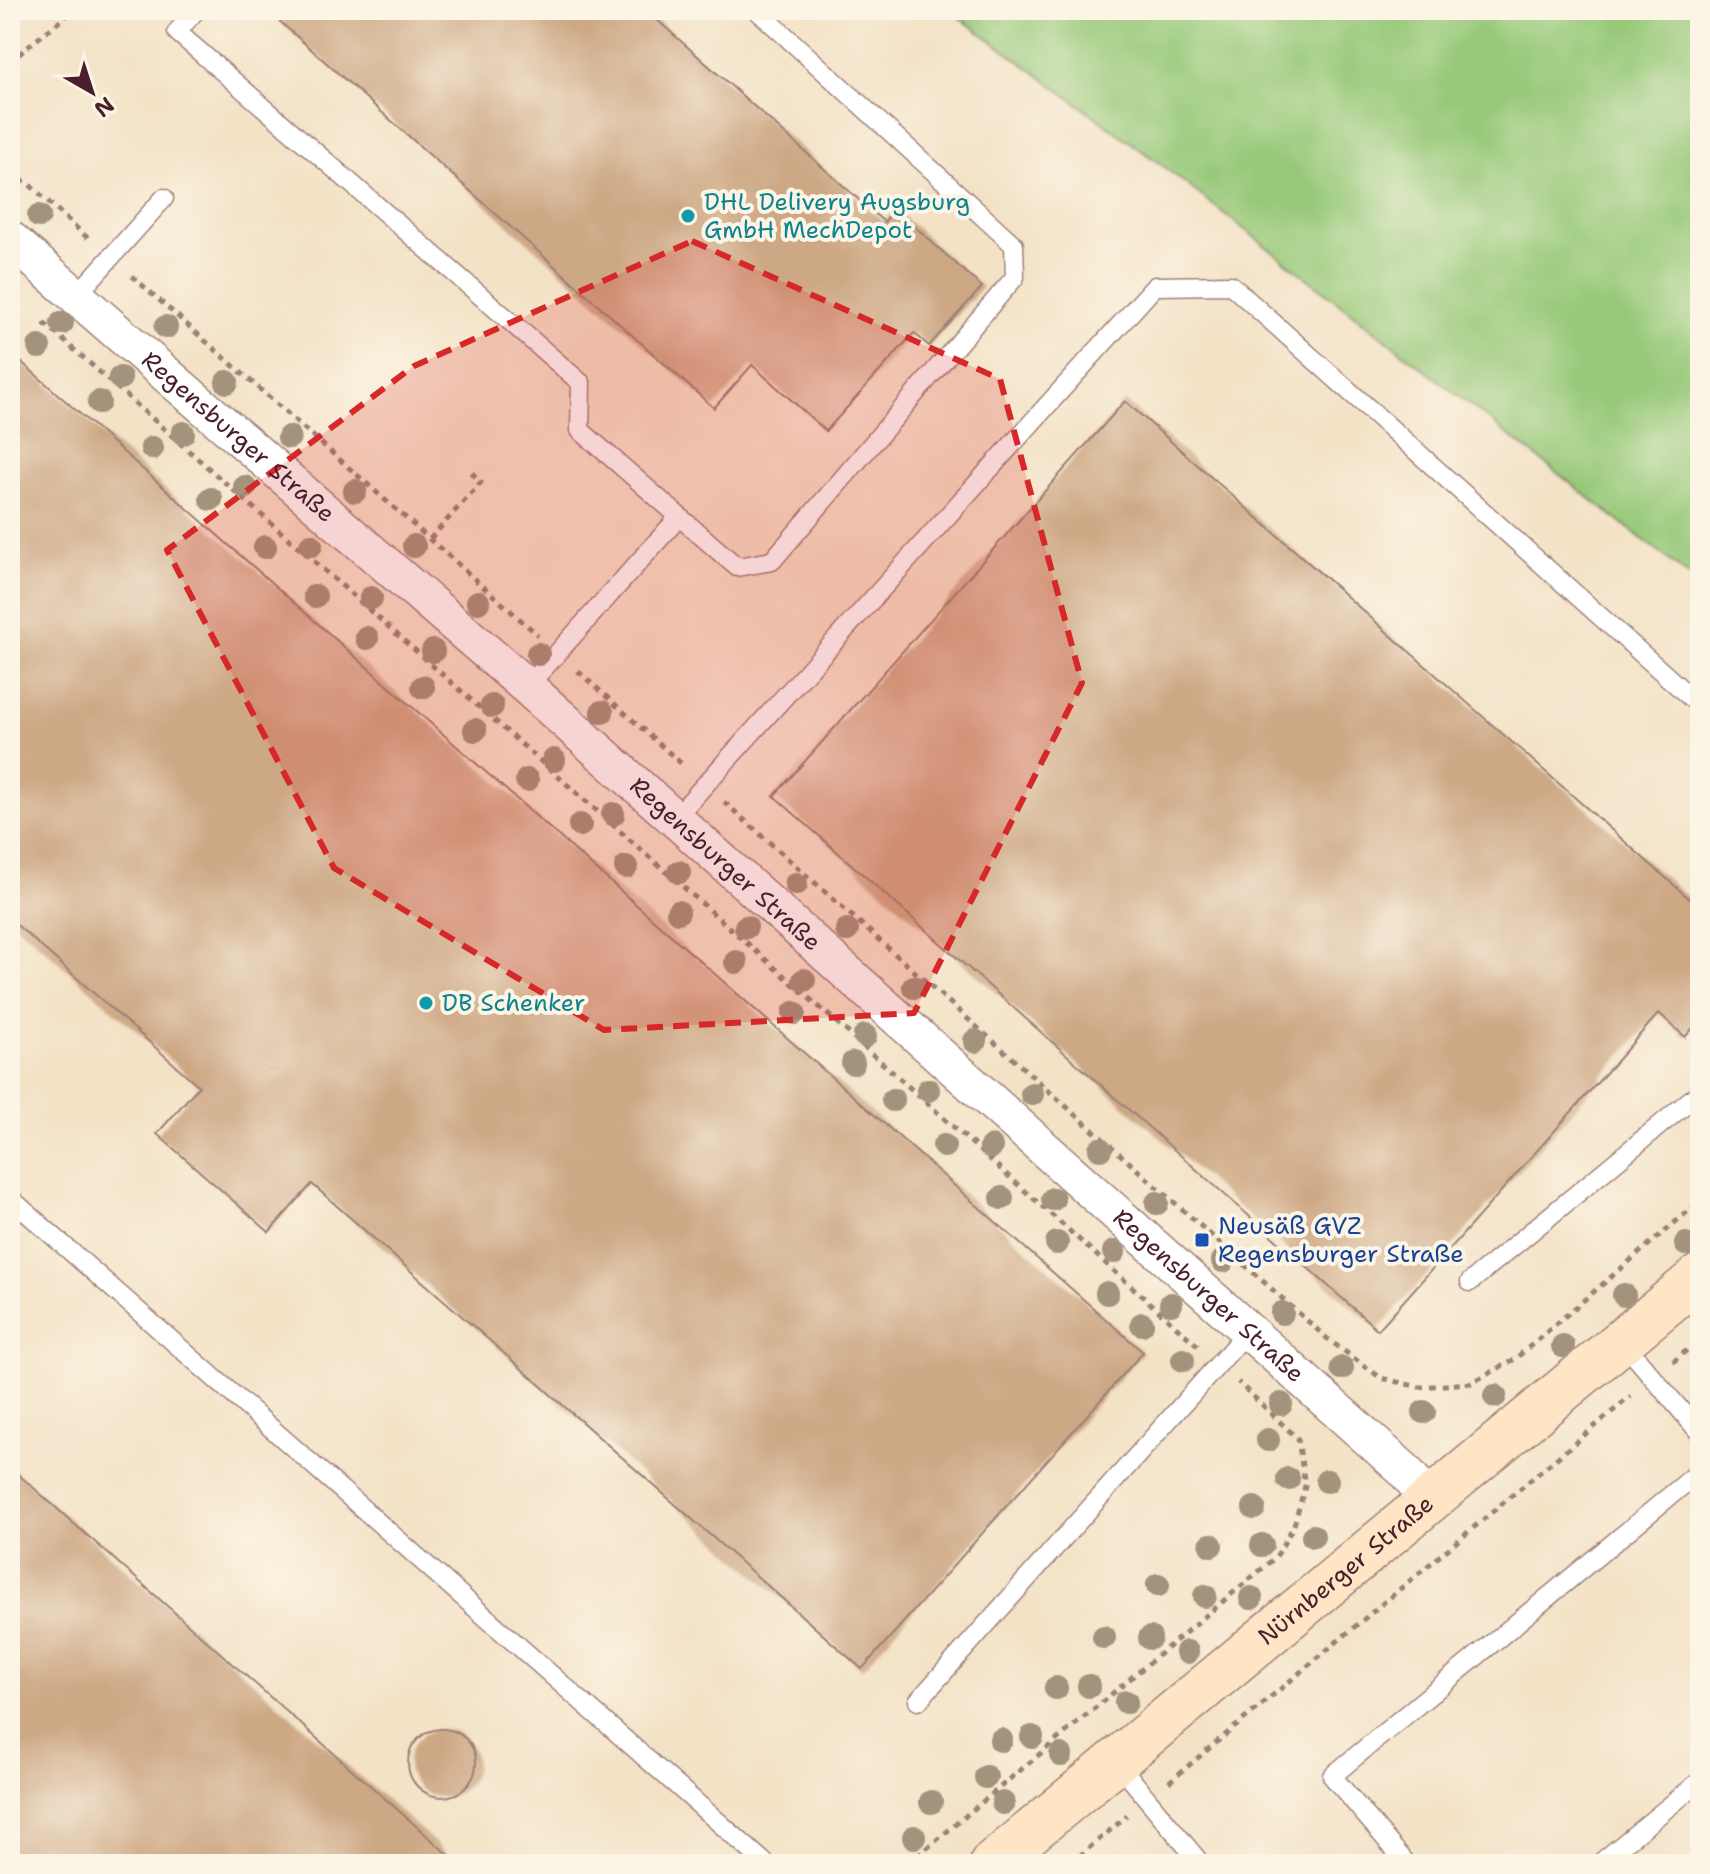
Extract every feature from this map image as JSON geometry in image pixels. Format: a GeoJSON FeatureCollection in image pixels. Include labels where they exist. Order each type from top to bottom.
{"type":"FeatureCollection","features":[{"type":"Feature","properties":{"kind":"street","name":"Regensburger Straße"},"geometry":{"type":"LineString","coordinates":[[10,239],[675,818],[1404,1470],[1430,1500]]}},
{"type":"Feature","properties":{"kind":"street","name":"Nürnberger Straße"},"geometry":{"type":"LineString","coordinates":[[992,1864],[1700,1276]]}},
{"type":"Feature","properties":{"kind":"lane"},"geometry":{"type":"LineString","coordinates":[[196,10],[177,32],[581,383],[580,430],[737,567],[772,561],[1015,277],[1014,245],[757,10]]}},
{"type":"Feature","properties":{"kind":"lane"},"geometry":{"type":"LineString","coordinates":[[77,295],[164,198]]}},
{"type":"Feature","properties":{"kind":"lane"},"geometry":{"type":"LineString","coordinates":[[675,818],[1155,286],[1231,285],[1700,706]]}},
{"type":"Feature","properties":{"kind":"lane"},"geometry":{"type":"LineString","coordinates":[[527,687],[679,517]]}},
{"type":"Feature","properties":{"kind":"lane"},"geometry":{"type":"LineString","coordinates":[[1470,1282],[1700,1092]]}},
{"type":"Feature","properties":{"kind":"lane"},"geometry":{"type":"LineString","coordinates":[[10,1198],[766,1864]]}},
{"type":"Feature","properties":{"kind":"lane"},"geometry":{"type":"LineString","coordinates":[[918,1701],[1248,1331]]}},
{"type":"Feature","properties":{"kind":"lane"},"geometry":{"type":"LineString","coordinates":[[1622,1341],[1700,1433]]}},
{"type":"Feature","properties":{"kind":"lane"},"geometry":{"type":"LineString","coordinates":[[1407,1864],[1332,1776],[1700,1471]]}},
{"type":"Feature","properties":{"kind":"lane"},"geometry":{"type":"LineString","coordinates":[[1116,1761],[1201,1864]]}},
{"type":"Feature","properties":{"kind":"lane"},"geometry":{"type":"LineString","coordinates":[[1599,1864],[1700,1781]]}},
{"type":"Feature","properties":{"kind":"path"},"geometry":{"type":"LineString","coordinates":[[10,63],[74,10]]}},
{"type":"Feature","properties":{"kind":"path"},"geometry":{"type":"LineString","coordinates":[[10,172],[30,185],[430,539],[1208,1233],[1340,1348],[1381,1378],[1419,1387],[1471,1383],[1515,1359],[1700,1201]]}},
{"type":"Feature","properties":{"kind":"path"},"geometry":{"type":"LineString","coordinates":[[34,314],[831,1017],[1298,1439],[1305,1486],[1294,1525],[1276,1557],[908,1864]]}},
{"type":"Feature","properties":{"kind":"path"},"geometry":{"type":"LineString","coordinates":[[430,539],[481,482],[470,471]]}},
{"type":"Feature","properties":{"kind":"path"},"geometry":{"type":"LineString","coordinates":[[1202,1240],[1208,1233]]}},
{"type":"Feature","properties":{"kind":"path"},"geometry":{"type":"LineString","coordinates":[[1070,1864],[1700,1339]]}},
{"type":"Feature","properties":{"kind":"highlighted area"},"geometry":{"type":"Polygon","coordinates":[[[692,241],[1000,379],[1082,683],[914,1013],[604,1030],[334,868],[167,550],[414,366],[692,241]]]}},
{"type":"Feature","properties":{"kind":"green space"},"geometry":{"type":"Polygon","coordinates":[[[949,10],[1700,10],[1700,584],[1163,166],[949,10]]]}},
{"type":"Feature","properties":{"kind":"building","name":"DHL Delivery Augsburg GmbH MechDepot"},"geometry":{"type":"Polygon","coordinates":[[[267,10],[646,10],[884,222],[895,209],[982,287],[929,346],[914,333],[826,431],[752,365],[714,408],[267,10]]]}},
{"type":"Feature","properties":{"kind":"building","name":"DB Schenker"},"geometry":{"type":"Polygon","coordinates":[[[10,352],[1143,1352],[862,1669],[312,1184],[269,1232],[157,1134],[199,1086],[10,919],[10,352]]]}},
{"type":"Feature","properties":{"kind":"building"},"geometry":{"type":"Polygon","coordinates":[[[1125,401],[1700,908],[1700,1020],[1685,1037],[1659,1013],[1378,1330],[774,796],[1125,401]]]}},
{"type":"Feature","properties":{"kind":"building"},"geometry":{"type":"Polygon","coordinates":[[[10,1467],[459,1864],[10,1864],[10,1467]]]}},
{"type":"Feature","properties":{"kind":"building"},"geometry":{"type":"Polygon","coordinates":[[[442,1729],[466,1739],[476,1763],[466,1787],[442,1797],[418,1787],[408,1763],[418,1739],[442,1729]]]}},
{"type":"Feature","properties":{"kind":"place","name":"DHL Delivery Augsburg GmbH MechDepot"},"geometry":{"type":"Point","coordinates":[688,216]}},
{"type":"Feature","properties":{"kind":"place","name":"DB Schenker"},"geometry":{"type":"Point","coordinates":[426,1003]}},
{"type":"Feature","properties":{"kind":"place","name":"Neusäß GVZ Regensburger Straße"},"geometry":{"type":"Point","coordinates":[1202,1240]}}]}
